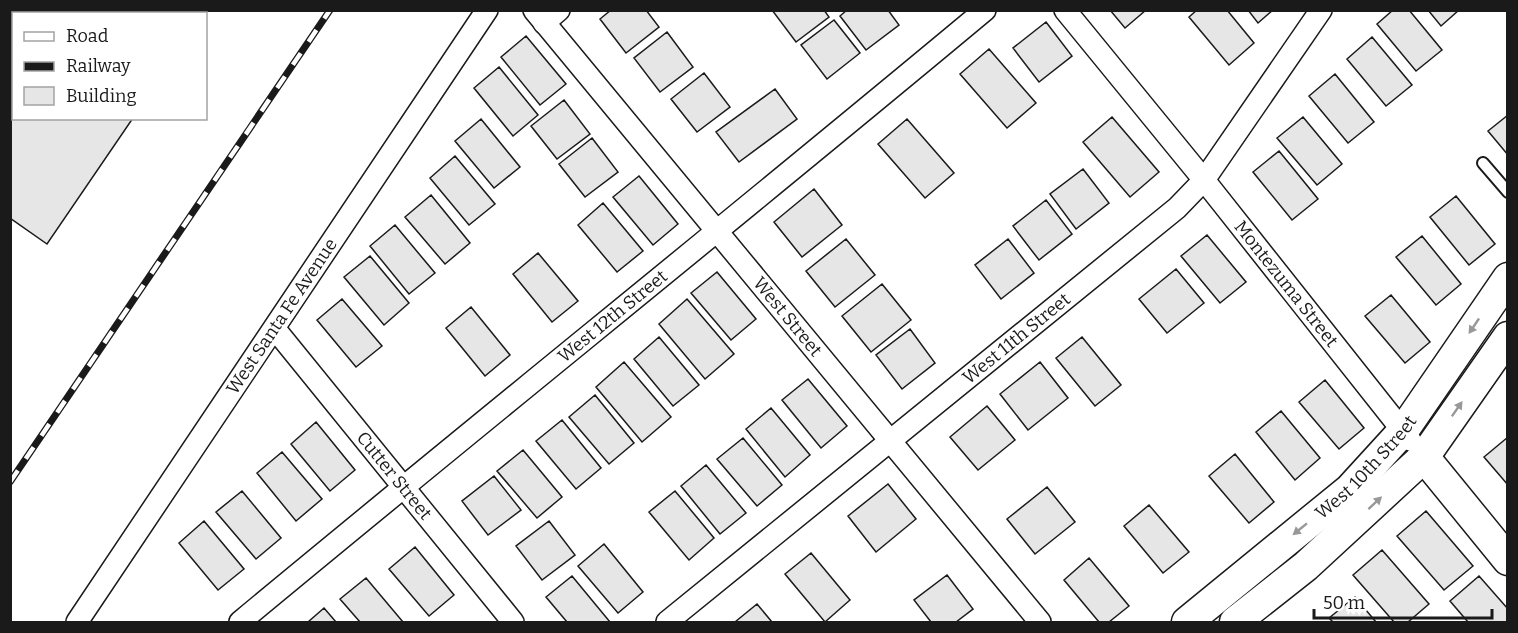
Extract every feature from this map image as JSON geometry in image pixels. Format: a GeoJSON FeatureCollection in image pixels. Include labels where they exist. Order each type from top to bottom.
{"type":"FeatureCollection","features":[{"type":"Feature","properties":{"kind":"main road","name":"West 10th Street"},"geometry":{"type":"LineString","coordinates":[[1187,622],[1350,489],[1403,431],[1508,278]]}},
{"type":"Feature","properties":{"kind":"main road","name":"West 10th Street"},"geometry":{"type":"LineString","coordinates":[[1235,622],[1306,566],[1424,457],[1508,337]]}},
{"type":"Feature","properties":{"kind":"main road","name":"Montezuma Street"},"geometry":{"type":"LineString","coordinates":[[1424,457],[1508,560]]}},
{"type":"Feature","properties":{"kind":"street","name":"West Santa Fe Avenue"},"geometry":{"type":"LineString","coordinates":[[77,622],[487,10]]}},
{"type":"Feature","properties":{"kind":"street","name":"West 12th Street"},"geometry":{"type":"LineString","coordinates":[[240,622],[717,233],[985,10]]}},
{"type":"Feature","properties":{"kind":"street","name":"Montezuma Street"},"geometry":{"type":"LineString","coordinates":[[1065,10],[1204,180],[1424,457]]}},
{"type":"Feature","properties":{"kind":"street","name":"West 11th Street"},"geometry":{"type":"LineString","coordinates":[[666,622],[1177,208],[1204,180],[1321,10]]}},
{"type":"Feature","properties":{"kind":"street","name":"West Street"},"geometry":{"type":"LineString","coordinates":[[546,15],[717,233],[1040,622]]}},
{"type":"Feature","properties":{"kind":"street","name":"Cutter Street"},"geometry":{"type":"LineString","coordinates":[[275,329],[513,622]]}},
{"type":"Feature","properties":{"kind":"lane"},"geometry":{"type":"LineString","coordinates":[[1483,164],[1508,192]]}},
{"type":"Feature","properties":{"kind":"building"},"geometry":{"type":"Polygon","coordinates":[[[10,10],[206,10],[205,12],[12,12],[12,120],[132,120],[47,244],[10,218],[10,10]]]}},
{"type":"Feature","properties":{"kind":"building"},"geometry":{"type":"Polygon","coordinates":[[[611,10],[646,10],[659,27],[626,53],[600,19],[611,10]]]}},
{"type":"Feature","properties":{"kind":"building"},"geometry":{"type":"Polygon","coordinates":[[[772,10],[824,10],[829,17],[796,42],[772,10]]]}},
{"type":"Feature","properties":{"kind":"building"},"geometry":{"type":"Polygon","coordinates":[[[847,10],[888,10],[899,25],[866,50],[840,16],[847,10]]]}},
{"type":"Feature","properties":{"kind":"building"},"geometry":{"type":"Polygon","coordinates":[[[1110,10],[1146,10],[1125,28],[1110,10]]]}},
{"type":"Feature","properties":{"kind":"building"},"geometry":{"type":"Polygon","coordinates":[[[1197,10],[1227,10],[1254,43],[1229,65],[1189,17],[1197,10]]]}},
{"type":"Feature","properties":{"kind":"building"},"geometry":{"type":"Polygon","coordinates":[[[1248,10],[1273,10],[1258,23],[1248,10]]]}},
{"type":"Feature","properties":{"kind":"building"},"geometry":{"type":"Polygon","coordinates":[[[1393,10],[1409,10],[1442,50],[1416,71],[1377,24],[1393,10]]]}},
{"type":"Feature","properties":{"kind":"building"},"geometry":{"type":"Polygon","coordinates":[[[1428,10],[1459,10],[1441,26],[1428,10]]]}},
{"type":"Feature","properties":{"kind":"building"},"geometry":{"type":"Polygon","coordinates":[[[834,20],[860,53],[827,79],[801,45],[834,20]]]}},
{"type":"Feature","properties":{"kind":"building"},"geometry":{"type":"Polygon","coordinates":[[[1046,22],[1072,56],[1039,82],[1013,48],[1046,22]]]}},
{"type":"Feature","properties":{"kind":"building"},"geometry":{"type":"Polygon","coordinates":[[[667,32],[693,67],[660,92],[634,58],[667,32]]]}},
{"type":"Feature","properties":{"kind":"building"},"geometry":{"type":"Polygon","coordinates":[[[526,36],[566,84],[540,105],[501,57],[526,36]]]}},
{"type":"Feature","properties":{"kind":"building"},"geometry":{"type":"Polygon","coordinates":[[[1372,37],[1412,85],[1386,106],[1347,59],[1372,37]]]}},
{"type":"Feature","properties":{"kind":"building"},"geometry":{"type":"Polygon","coordinates":[[[989,49],[1036,103],[1007,128],[960,74],[989,49]]]}},
{"type":"Feature","properties":{"kind":"building"},"geometry":{"type":"Polygon","coordinates":[[[499,67],[538,115],[513,136],[474,88],[499,67]]]}},
{"type":"Feature","properties":{"kind":"building"},"geometry":{"type":"Polygon","coordinates":[[[704,73],[730,107],[697,132],[671,99],[704,73]]]}},
{"type":"Feature","properties":{"kind":"building"},"geometry":{"type":"Polygon","coordinates":[[[1335,74],[1374,122],[1348,143],[1309,96],[1335,74]]]}},
{"type":"Feature","properties":{"kind":"building"},"geometry":{"type":"Polygon","coordinates":[[[775,89],[797,119],[739,162],[716,132],[775,89]]]}},
{"type":"Feature","properties":{"kind":"building"},"geometry":{"type":"Polygon","coordinates":[[[564,100],[590,134],[557,159],[531,126],[564,100]]]}},
{"type":"Feature","properties":{"kind":"building"},"geometry":{"type":"Polygon","coordinates":[[[1508,115],[1508,155],[1488,131],[1508,115]]]}},
{"type":"Feature","properties":{"kind":"building"},"geometry":{"type":"Polygon","coordinates":[[[1112,117],[1159,172],[1130,197],[1083,142],[1112,117]]]}},
{"type":"Feature","properties":{"kind":"building"},"geometry":{"type":"Polygon","coordinates":[[[1303,117],[1342,164],[1317,185],[1277,138],[1303,117]]]}},
{"type":"Feature","properties":{"kind":"building"},"geometry":{"type":"Polygon","coordinates":[[[481,119],[520,167],[494,188],[455,141],[481,119]]]}},
{"type":"Feature","properties":{"kind":"building"},"geometry":{"type":"Polygon","coordinates":[[[907,119],[954,173],[925,198],[878,144],[907,119]]]}},
{"type":"Feature","properties":{"kind":"building"},"geometry":{"type":"Polygon","coordinates":[[[592,138],[618,172],[585,197],[559,164],[592,138]]]}},
{"type":"Feature","properties":{"kind":"building"},"geometry":{"type":"Polygon","coordinates":[[[1279,151],[1318,199],[1292,220],[1253,172],[1279,151]]]}},
{"type":"Feature","properties":{"kind":"building"},"geometry":{"type":"Polygon","coordinates":[[[455,156],[495,204],[469,225],[430,178],[455,156]]]}},
{"type":"Feature","properties":{"kind":"building"},"geometry":{"type":"Polygon","coordinates":[[[1083,169],[1109,203],[1076,229],[1050,194],[1083,169]]]}},
{"type":"Feature","properties":{"kind":"building"},"geometry":{"type":"Polygon","coordinates":[[[639,176],[678,224],[653,245],[613,197],[639,176]]]}},
{"type":"Feature","properties":{"kind":"building"},"geometry":{"type":"Polygon","coordinates":[[[814,189],[842,225],[802,257],[774,222],[814,189]]]}},
{"type":"Feature","properties":{"kind":"building"},"geometry":{"type":"Polygon","coordinates":[[[431,195],[470,243],[445,264],[405,217],[431,195]]]}},
{"type":"Feature","properties":{"kind":"building"},"geometry":{"type":"Polygon","coordinates":[[[1456,196],[1495,244],[1469,265],[1430,217],[1456,196]]]}},
{"type":"Feature","properties":{"kind":"building"},"geometry":{"type":"Polygon","coordinates":[[[1046,200],[1072,234],[1039,260],[1013,226],[1046,200]]]}},
{"type":"Feature","properties":{"kind":"building"},"geometry":{"type":"Polygon","coordinates":[[[603,203],[643,251],[617,272],[578,225],[603,203]]]}},
{"type":"Feature","properties":{"kind":"building"},"geometry":{"type":"Polygon","coordinates":[[[395,225],[435,273],[409,294],[370,246],[395,225]]]}},
{"type":"Feature","properties":{"kind":"building"},"geometry":{"type":"Polygon","coordinates":[[[1207,235],[1246,282],[1220,303],[1181,256],[1207,235]]]}},
{"type":"Feature","properties":{"kind":"building"},"geometry":{"type":"Polygon","coordinates":[[[1422,236],[1461,284],[1436,305],[1396,257],[1422,236]]]}},
{"type":"Feature","properties":{"kind":"building"},"geometry":{"type":"Polygon","coordinates":[[[846,239],[875,275],[835,307],[806,271],[846,239]]]}},
{"type":"Feature","properties":{"kind":"building"},"geometry":{"type":"Polygon","coordinates":[[[1008,239],[1034,273],[1001,299],[975,265],[1008,239]]]}},
{"type":"Feature","properties":{"kind":"building"},"geometry":{"type":"Polygon","coordinates":[[[538,253],[578,301],[552,322],[513,274],[538,253]]]}},
{"type":"Feature","properties":{"kind":"building"},"geometry":{"type":"Polygon","coordinates":[[[370,256],[409,303],[384,325],[344,277],[370,256]]]}},
{"type":"Feature","properties":{"kind":"building"},"geometry":{"type":"Polygon","coordinates":[[[1176,269],[1204,303],[1167,333],[1139,299],[1176,269]]]}},
{"type":"Feature","properties":{"kind":"building"},"geometry":{"type":"Polygon","coordinates":[[[717,272],[756,319],[731,340],[691,293],[717,272]]]}},
{"type":"Feature","properties":{"kind":"building"},"geometry":{"type":"Polygon","coordinates":[[[882,284],[911,320],[871,352],[842,316],[882,284]]]}},
{"type":"Feature","properties":{"kind":"building"},"geometry":{"type":"Polygon","coordinates":[[[1391,295],[1430,342],[1405,363],[1365,316],[1391,295]]]}},
{"type":"Feature","properties":{"kind":"building"},"geometry":{"type":"Polygon","coordinates":[[[342,299],[382,346],[356,367],[317,320],[342,299]]]}},
{"type":"Feature","properties":{"kind":"building"},"geometry":{"type":"Polygon","coordinates":[[[687,299],[734,354],[705,379],[659,324],[687,299]]]}},
{"type":"Feature","properties":{"kind":"building"},"geometry":{"type":"Polygon","coordinates":[[[471,307],[510,355],[485,376],[446,328],[471,307]]]}},
{"type":"Feature","properties":{"kind":"building"},"geometry":{"type":"Polygon","coordinates":[[[910,329],[935,363],[902,389],[876,355],[910,329]]]}},
{"type":"Feature","properties":{"kind":"building"},"geometry":{"type":"Polygon","coordinates":[[[659,337],[699,385],[673,406],[634,359],[659,337]]]}},
{"type":"Feature","properties":{"kind":"building"},"geometry":{"type":"Polygon","coordinates":[[[1082,337],[1121,385],[1095,406],[1056,358],[1082,337]]]}},
{"type":"Feature","properties":{"kind":"building"},"geometry":{"type":"Polygon","coordinates":[[[624,362],[671,417],[642,442],[596,387],[624,362]]]}},
{"type":"Feature","properties":{"kind":"building"},"geometry":{"type":"Polygon","coordinates":[[[1040,362],[1068,398],[1028,430],[1000,394],[1040,362]]]}},
{"type":"Feature","properties":{"kind":"building"},"geometry":{"type":"Polygon","coordinates":[[[808,379],[847,426],[821,448],[782,400],[808,379]]]}},
{"type":"Feature","properties":{"kind":"building"},"geometry":{"type":"Polygon","coordinates":[[[1325,380],[1364,428],[1339,449],[1299,402],[1325,380]]]}},
{"type":"Feature","properties":{"kind":"building"},"geometry":{"type":"Polygon","coordinates":[[[595,395],[634,443],[609,464],[569,417],[595,395]]]}},
{"type":"Feature","properties":{"kind":"building"},"geometry":{"type":"Polygon","coordinates":[[[987,406],[1015,440],[978,470],[950,437],[987,406]]]}},
{"type":"Feature","properties":{"kind":"building"},"geometry":{"type":"Polygon","coordinates":[[[771,408],[810,455],[785,477],[746,429],[771,408]]]}},
{"type":"Feature","properties":{"kind":"building"},"geometry":{"type":"Polygon","coordinates":[[[1281,411],[1320,458],[1295,480],[1256,432],[1281,411]]]}},
{"type":"Feature","properties":{"kind":"building"},"geometry":{"type":"Polygon","coordinates":[[[562,420],[601,468],[576,489],[536,441],[562,420]]]}},
{"type":"Feature","properties":{"kind":"building"},"geometry":{"type":"Polygon","coordinates":[[[316,422],[355,470],[330,491],[291,444],[316,422]]]}},
{"type":"Feature","properties":{"kind":"building"},"geometry":{"type":"Polygon","coordinates":[[[1508,437],[1508,485],[1484,457],[1508,437]]]}},
{"type":"Feature","properties":{"kind":"building"},"geometry":{"type":"Polygon","coordinates":[[[743,438],[782,485],[757,506],[717,459],[743,438]]]}},
{"type":"Feature","properties":{"kind":"building"},"geometry":{"type":"Polygon","coordinates":[[[523,450],[562,497],[537,518],[497,471],[523,450]]]}},
{"type":"Feature","properties":{"kind":"building"},"geometry":{"type":"Polygon","coordinates":[[[282,452],[322,499],[296,521],[257,473],[282,452]]]}},
{"type":"Feature","properties":{"kind":"building"},"geometry":{"type":"Polygon","coordinates":[[[1235,454],[1274,502],[1249,523],[1209,476],[1235,454]]]}},
{"type":"Feature","properties":{"kind":"building"},"geometry":{"type":"Polygon","coordinates":[[[706,465],[746,513],[720,534],[681,486],[706,465]]]}},
{"type":"Feature","properties":{"kind":"building"},"geometry":{"type":"Polygon","coordinates":[[[494,476],[521,510],[488,535],[462,501],[494,476]]]}},
{"type":"Feature","properties":{"kind":"building"},"geometry":{"type":"Polygon","coordinates":[[[888,484],[916,519],[876,552],[848,516],[888,484]]]}},
{"type":"Feature","properties":{"kind":"building"},"geometry":{"type":"Polygon","coordinates":[[[1047,487],[1075,522],[1035,554],[1007,519],[1047,487]]]}},
{"type":"Feature","properties":{"kind":"building"},"geometry":{"type":"Polygon","coordinates":[[[242,491],[281,538],[256,559],[216,512],[242,491]]]}},
{"type":"Feature","properties":{"kind":"building"},"geometry":{"type":"Polygon","coordinates":[[[675,491],[714,538],[689,560],[649,512],[675,491]]]}},
{"type":"Feature","properties":{"kind":"building"},"geometry":{"type":"Polygon","coordinates":[[[1149,505],[1189,552],[1163,573],[1124,526],[1149,505]]]}},
{"type":"Feature","properties":{"kind":"building"},"geometry":{"type":"Polygon","coordinates":[[[1426,511],[1473,566],[1444,590],[1397,536],[1426,511]]]}},
{"type":"Feature","properties":{"kind":"building"},"geometry":{"type":"Polygon","coordinates":[[[204,521],[244,569],[218,590],[179,543],[204,521]]]}},
{"type":"Feature","properties":{"kind":"building"},"geometry":{"type":"Polygon","coordinates":[[[549,521],[575,555],[542,580],[516,546],[549,521]]]}},
{"type":"Feature","properties":{"kind":"building"},"geometry":{"type":"Polygon","coordinates":[[[604,544],[643,592],[618,613],[578,566],[604,544]]]}},
{"type":"Feature","properties":{"kind":"building"},"geometry":{"type":"Polygon","coordinates":[[[415,547],[454,595],[429,616],[389,569],[415,547]]]}},
{"type":"Feature","properties":{"kind":"building"},"geometry":{"type":"Polygon","coordinates":[[[1382,550],[1429,604],[1408,622],[1394,622],[1353,575],[1382,550]]]}},
{"type":"Feature","properties":{"kind":"building"},"geometry":{"type":"Polygon","coordinates":[[[811,553],[850,600],[825,622],[785,574],[811,553]]]}},
{"type":"Feature","properties":{"kind":"building"},"geometry":{"type":"Polygon","coordinates":[[[1089,558],[1129,606],[1109,622],[1099,622],[1064,580],[1089,558]]]}},
{"type":"Feature","properties":{"kind":"building"},"geometry":{"type":"Polygon","coordinates":[[[947,575],[973,609],[956,622],[931,622],[914,600],[947,575]]]}},
{"type":"Feature","properties":{"kind":"building"},"geometry":{"type":"Polygon","coordinates":[[[572,576],[610,622],[567,622],[546,597],[572,576]]]}},
{"type":"Feature","properties":{"kind":"building"},"geometry":{"type":"Polygon","coordinates":[[[1479,576],[1508,609],[1508,622],[1468,622],[1450,601],[1479,576]]]}},
{"type":"Feature","properties":{"kind":"building"},"geometry":{"type":"Polygon","coordinates":[[[366,578],[403,622],[360,622],[340,599],[366,578]]]}},
{"type":"Feature","properties":{"kind":"building"},"geometry":{"type":"Polygon","coordinates":[[[1355,597],[1376,622],[1333,622],[1329,618],[1355,597]]]}},
{"type":"Feature","properties":{"kind":"building"},"geometry":{"type":"Polygon","coordinates":[[[757,604],[772,622],[735,622],[757,604]]]}},
{"type":"Feature","properties":{"kind":"building"},"geometry":{"type":"Polygon","coordinates":[[[324,608],[336,622],[308,622],[324,608]]]}},
{"type":"Feature","properties":{"kind":"railway"},"geometry":{"type":"LineString","coordinates":[[10,482],[330,10]]}}]}
